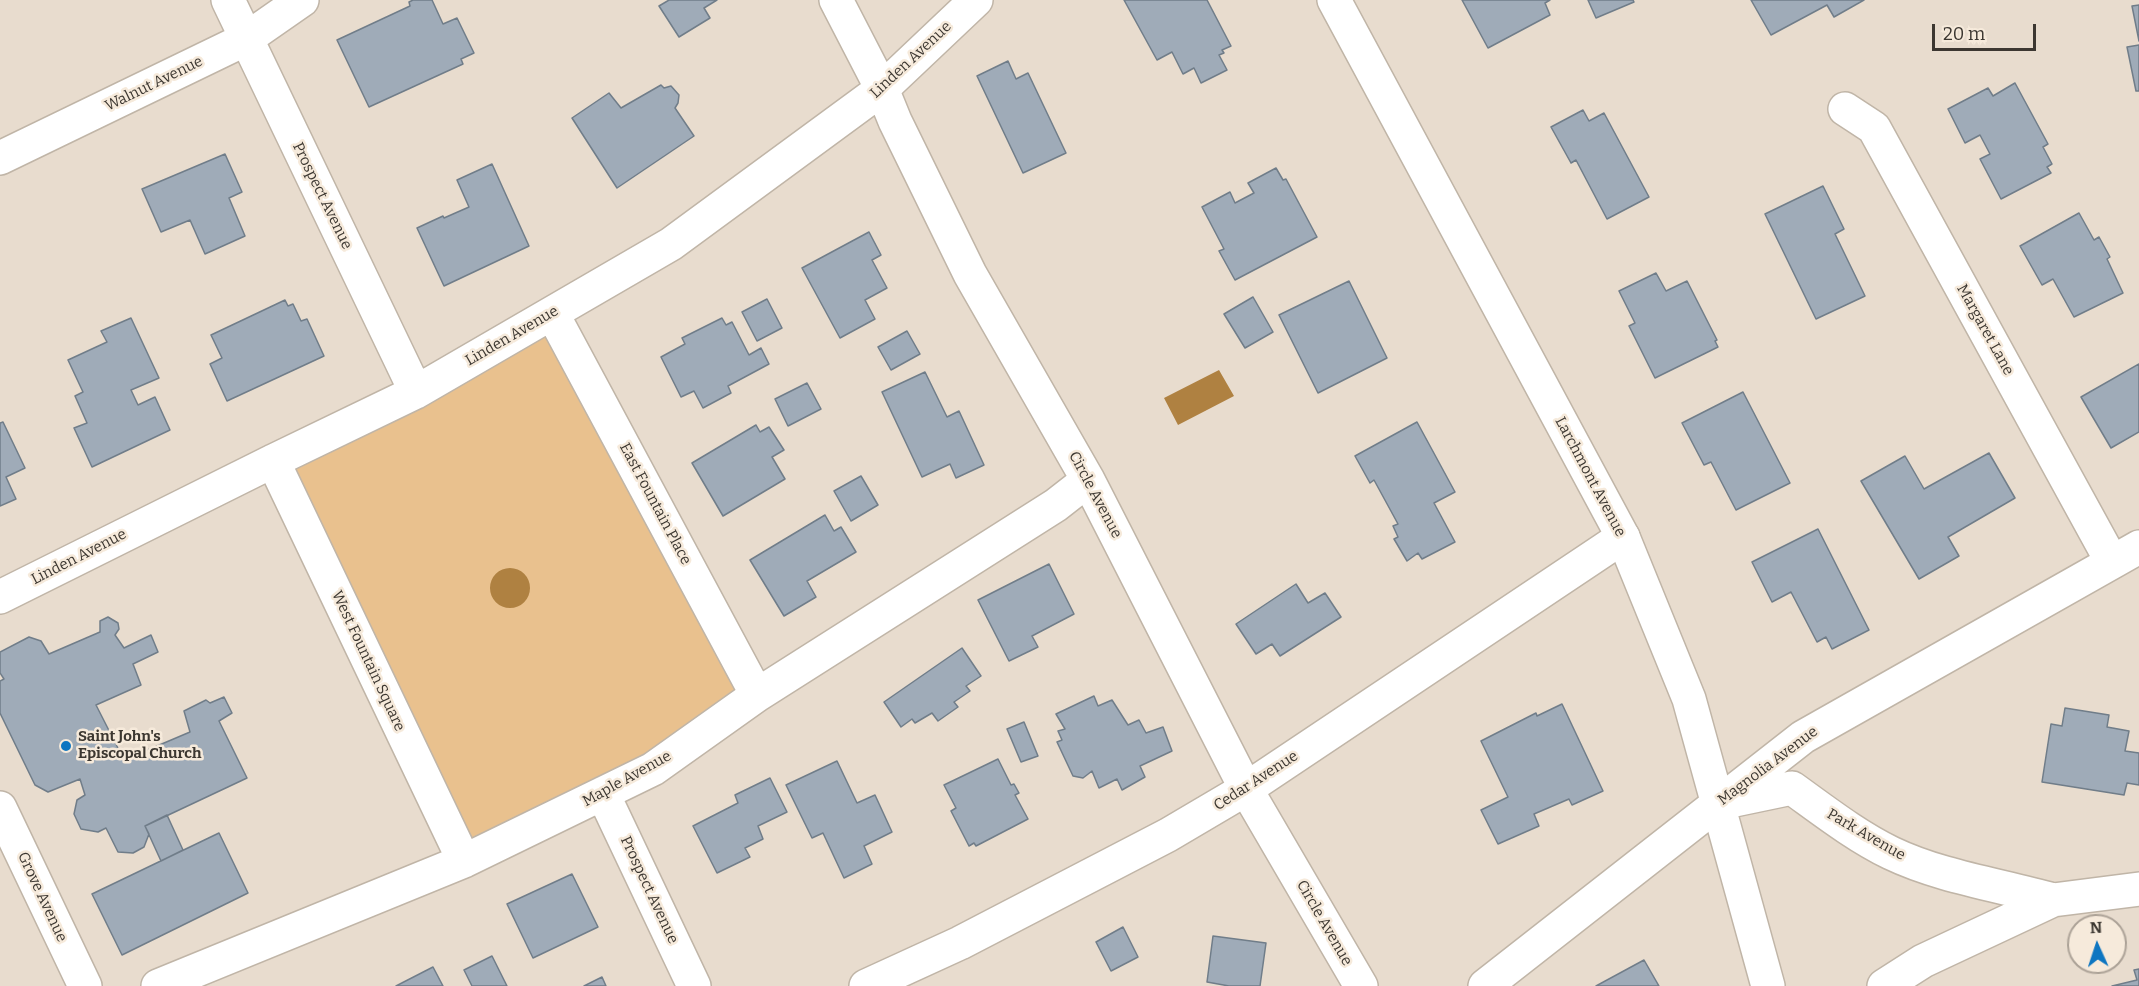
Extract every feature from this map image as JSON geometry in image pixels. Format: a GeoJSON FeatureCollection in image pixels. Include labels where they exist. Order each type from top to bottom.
{"type":"FeatureCollection","features":[{"type":"Feature","properties":{"kind":"street","name":"Prospect Avenue"},"geometry":{"type":"LineString","coordinates":[[228,0],[416,392]]}},
{"type":"Feature","properties":{"kind":"street","name":"Walnut Avenue"},"geometry":{"type":"LineString","coordinates":[[0,158],[246,39],[302,0]]}},
{"type":"Feature","properties":{"kind":"street","name":"Circle Avenue"},"geometry":{"type":"LineString","coordinates":[[836,0],[882,89],[895,121],[970,274],[1088,480],[1246,789],[1361,986]]}},
{"type":"Feature","properties":{"kind":"street","name":"Linden Avenue"},"geometry":{"type":"LineString","coordinates":[[0,597],[273,460],[416,392],[671,244],[882,89],[976,0]]}},
{"type":"Feature","properties":{"kind":"street","name":"Larchmont Avenue"},"geometry":{"type":"LineString","coordinates":[[1334,0],[1623,537],[1689,699],[1768,986]]}},
{"type":"Feature","properties":{"kind":"street","name":"Margaret Lane"},"geometry":{"type":"LineString","coordinates":[[1845,109],[1875,128],[2126,555]]}},
{"type":"Feature","properties":{"kind":"street","name":"East Fountain Place"},"geometry":{"type":"LineString","coordinates":[[552,313],[757,695]]}},
{"type":"Feature","properties":{"kind":"street","name":"West Fountain Square"},"geometry":{"type":"LineString","coordinates":[[273,460],[464,861]]}},
{"type":"Feature","properties":{"kind":"street","name":"Maple Avenue"},"geometry":{"type":"LineString","coordinates":[[158,986],[464,861],[653,769],[757,695],[1056,505],[1088,480]]}},
{"type":"Feature","properties":{"kind":"street","name":"Cedar Avenue"},"geometry":{"type":"LineString","coordinates":[[866,986],[960,943],[1158,841],[1246,789],[1623,537]]}},
{"type":"Feature","properties":{"kind":"street","name":"Magnolia Avenue"},"geometry":{"type":"LineString","coordinates":[[1485,986],[1803,737],[2126,555]]}},
{"type":"Feature","properties":{"kind":"street","name":"Park Avenue"},"geometry":{"type":"LineString","coordinates":[[1718,804],[1792,788],[1848,828],[1892,854],[1948,875],[2004,886],[2054,900]]}},
{"type":"Feature","properties":{"kind":"street","name":"Prospect Avenue"},"geometry":{"type":"LineString","coordinates":[[603,794],[694,986]]}},
{"type":"Feature","properties":{"kind":"street","name":"Grove Avenue"},"geometry":{"type":"LineString","coordinates":[[0,808],[85,986]]}},
{"type":"Feature","properties":{"kind":"street","name":"Park Avenue"},"geometry":{"type":"LineString","coordinates":[[1884,986],[1923,961],[2054,900],[2139,889]]}},
{"type":"Feature","properties":{"kind":"shaded area"},"geometry":{"type":"Polygon","coordinates":[[[548,327],[745,693],[637,766],[466,846],[286,463],[548,327]]]}},
{"type":"Feature","properties":{"kind":"shaded area"},"geometry":{"type":"Polygon","coordinates":[[[1219,370],[1234,396],[1178,425],[1164,398],[1219,370]]]}},
{"type":"Feature","properties":{"kind":"shaded area"},"geometry":{"type":"Polygon","coordinates":[[[510,568],[518,569],[524,574],[529,580],[529,596],[524,602],[518,607],[510,608],[502,607],[496,602],[491,596],[490,588],[491,580],[496,574],[502,569],[510,568]]]}},
{"type":"Feature","properties":{"kind":"building"},"geometry":{"type":"Polygon","coordinates":[[[432,0],[443,24],[457,18],[474,53],[461,59],[463,64],[369,107],[337,40],[410,6],[409,2],[432,0]]]}},
{"type":"Feature","properties":{"kind":"building"},"geometry":{"type":"Polygon","coordinates":[[[669,0],[717,0],[704,8],[710,18],[679,37],[659,6],[669,0]]]}},
{"type":"Feature","properties":{"kind":"building"},"geometry":{"type":"Polygon","coordinates":[[[1124,0],[1207,0],[1231,46],[1222,50],[1224,53],[1219,55],[1227,70],[1201,83],[1194,68],[1183,74],[1172,52],[1157,60],[1124,0]]]}},
{"type":"Feature","properties":{"kind":"building"},"geometry":{"type":"Polygon","coordinates":[[[1462,0],[1550,0],[1545,3],[1550,15],[1488,48],[1462,0]]]}},
{"type":"Feature","properties":{"kind":"building"},"geometry":{"type":"Polygon","coordinates":[[[1588,0],[1633,0],[1634,2],[1596,18],[1588,0]]]}},
{"type":"Feature","properties":{"kind":"building"},"geometry":{"type":"Polygon","coordinates":[[[1751,0],[1864,0],[1834,17],[1827,5],[1771,35],[1751,0]]]}},
{"type":"Feature","properties":{"kind":"building"},"geometry":{"type":"Polygon","coordinates":[[[2139,5],[2139,41],[2132,6],[2139,5]]]}},
{"type":"Feature","properties":{"kind":"building"},"geometry":{"type":"Polygon","coordinates":[[[2139,45],[2139,91],[2136,91],[2127,47],[2139,45]]]}},
{"type":"Feature","properties":{"kind":"building"},"geometry":{"type":"Polygon","coordinates":[[[1008,61],[1016,79],[1028,73],[1066,153],[1023,173],[977,76],[1008,61]]]}},
{"type":"Feature","properties":{"kind":"building"},"geometry":{"type":"Polygon","coordinates":[[[2015,83],[2048,144],[2043,147],[2052,164],[2047,167],[2051,173],[2001,199],[1980,159],[1990,154],[1980,135],[1965,143],[1948,109],[1988,88],[1993,96],[2015,83]]]}},
{"type":"Feature","properties":{"kind":"building"},"geometry":{"type":"Polygon","coordinates":[[[661,85],[664,88],[671,86],[679,95],[675,108],[694,136],[617,188],[572,118],[609,93],[621,108],[661,85]]]}},
{"type":"Feature","properties":{"kind":"building"},"geometry":{"type":"Polygon","coordinates":[[[1583,110],[1589,121],[1604,113],[1649,197],[1607,219],[1576,160],[1571,163],[1551,127],[1583,110]]]}},
{"type":"Feature","properties":{"kind":"building"},"geometry":{"type":"Polygon","coordinates":[[[225,154],[242,192],[229,198],[245,236],[205,254],[190,220],[161,232],[142,189],[225,154]]]}},
{"type":"Feature","properties":{"kind":"building"},"geometry":{"type":"Polygon","coordinates":[[[492,164],[529,246],[444,286],[417,228],[469,207],[457,180],[492,164]]]}},
{"type":"Feature","properties":{"kind":"building"},"geometry":{"type":"Polygon","coordinates":[[[1276,168],[1283,180],[1286,179],[1317,237],[1235,280],[1219,251],[1224,249],[1202,207],[1230,192],[1235,203],[1254,193],[1248,183],[1276,168]]]}},
{"type":"Feature","properties":{"kind":"building"},"geometry":{"type":"Polygon","coordinates":[[[1823,186],[1844,229],[1835,234],[1865,296],[1816,319],[1765,214],[1823,186]]]}},
{"type":"Feature","properties":{"kind":"building"},"geometry":{"type":"Polygon","coordinates":[[[2079,213],[2094,240],[2099,237],[2110,257],[2107,259],[2123,293],[2074,317],[2053,279],[2042,285],[2020,246],[2079,213]]]}},
{"type":"Feature","properties":{"kind":"building"},"geometry":{"type":"Polygon","coordinates":[[[869,232],[881,255],[872,260],[887,288],[865,300],[875,319],[840,338],[802,268],[869,232]]]}},
{"type":"Feature","properties":{"kind":"building"},"geometry":{"type":"Polygon","coordinates":[[[1656,273],[1666,291],[1687,281],[1717,340],[1715,341],[1718,347],[1655,378],[1629,326],[1635,323],[1619,291],[1656,273]]]}},
{"type":"Feature","properties":{"kind":"building"},"geometry":{"type":"Polygon","coordinates":[[[1349,281],[1387,358],[1318,393],[1279,315],[1349,281]]]}},
{"type":"Feature","properties":{"kind":"building"},"geometry":{"type":"Polygon","coordinates":[[[1253,297],[1273,332],[1245,348],[1224,314],[1253,297]]]}},
{"type":"Feature","properties":{"kind":"building"},"geometry":{"type":"Polygon","coordinates":[[[767,299],[782,328],[757,341],[742,312],[767,299]]]}},
{"type":"Feature","properties":{"kind":"building"},"geometry":{"type":"Polygon","coordinates":[[[285,300],[288,306],[293,304],[301,321],[307,319],[324,356],[227,401],[210,364],[222,358],[211,335],[285,300]]]}},
{"type":"Feature","properties":{"kind":"building"},"geometry":{"type":"Polygon","coordinates":[[[131,318],[159,378],[131,390],[138,405],[155,397],[170,430],[92,467],[74,428],[87,423],[75,396],[83,392],[68,360],[107,342],[101,331],[131,318]]]}},
{"type":"Feature","properties":{"kind":"building"},"geometry":{"type":"Polygon","coordinates":[[[722,318],[726,325],[732,322],[749,355],[761,348],[769,364],[728,386],[731,393],[703,408],[694,391],[681,397],[661,357],[685,344],[682,338],[722,318]]]}},
{"type":"Feature","properties":{"kind":"building"},"geometry":{"type":"Polygon","coordinates":[[[907,331],[920,354],[891,370],[878,347],[907,331]]]}},
{"type":"Feature","properties":{"kind":"building"},"geometry":{"type":"Polygon","coordinates":[[[2139,364],[2139,432],[2111,448],[2081,397],[2139,364]]]}},
{"type":"Feature","properties":{"kind":"building"},"geometry":{"type":"Polygon","coordinates":[[[925,372],[947,417],[959,411],[984,465],[956,478],[950,464],[922,477],[882,392],[925,372]]]}},
{"type":"Feature","properties":{"kind":"building"},"geometry":{"type":"Polygon","coordinates":[[[807,383],[821,409],[788,426],[775,399],[807,383]]]}},
{"type":"Feature","properties":{"kind":"building"},"geometry":{"type":"Polygon","coordinates":[[[1743,392],[1790,483],[1736,510],[1711,462],[1704,465],[1682,423],[1743,392]]]}},
{"type":"Feature","properties":{"kind":"building"},"geometry":{"type":"Polygon","coordinates":[[[3,422],[25,468],[6,477],[16,499],[0,506],[0,423],[3,422]]]}},
{"type":"Feature","properties":{"kind":"building"},"geometry":{"type":"Polygon","coordinates":[[[1417,422],[1455,492],[1434,503],[1455,542],[1422,559],[1418,553],[1407,561],[1394,539],[1398,537],[1393,526],[1398,524],[1374,480],[1370,483],[1355,456],[1417,422]]]}},
{"type":"Feature","properties":{"kind":"building"},"geometry":{"type":"Polygon","coordinates":[[[756,425],[760,432],[769,427],[784,450],[772,457],[785,479],[723,516],[692,463],[756,425]]]}},
{"type":"Feature","properties":{"kind":"building"},"geometry":{"type":"Polygon","coordinates":[[[1989,453],[2015,498],[1948,537],[1959,556],[1919,579],[1861,481],[1905,456],[1924,489],[1989,453]]]}},
{"type":"Feature","properties":{"kind":"building"},"geometry":{"type":"Polygon","coordinates":[[[861,476],[878,505],[851,521],[834,491],[861,476]]]}},
{"type":"Feature","properties":{"kind":"building"},"geometry":{"type":"Polygon","coordinates":[[[825,515],[834,531],[841,527],[856,552],[807,581],[816,597],[784,616],[750,560],[825,515]]]}},
{"type":"Feature","properties":{"kind":"building"},"geometry":{"type":"Polygon","coordinates":[[[1818,529],[1869,630],[1832,649],[1826,637],[1817,642],[1791,592],[1772,602],[1752,562],[1818,529]]]}},
{"type":"Feature","properties":{"kind":"building"},"geometry":{"type":"Polygon","coordinates":[[[1049,564],[1074,614],[1032,636],[1038,647],[1009,661],[978,600],[1049,564]]]}},
{"type":"Feature","properties":{"kind":"building"},"geometry":{"type":"Polygon","coordinates":[[[1296,584],[1308,603],[1325,593],[1341,617],[1280,656],[1272,644],[1256,654],[1236,624],[1296,584]]]}},
{"type":"Feature","properties":{"kind":"building","name":"Saint John's Episcopal Church"},"geometry":{"type":"Polygon","coordinates":[[[108,617],[118,623],[119,629],[115,635],[124,648],[151,635],[158,652],[133,664],[141,685],[96,705],[124,760],[190,732],[184,711],[206,700],[210,703],[224,697],[232,713],[219,721],[247,778],[145,826],[149,834],[144,847],[133,853],[118,852],[106,828],[98,832],[81,829],[74,814],[77,800],[85,795],[80,779],[48,792],[35,785],[0,713],[0,681],[4,679],[0,673],[0,652],[29,637],[41,641],[49,654],[100,632],[100,621],[108,617]]]}},
{"type":"Feature","properties":{"kind":"building"},"geometry":{"type":"Polygon","coordinates":[[[962,648],[981,676],[966,686],[970,691],[954,702],[958,707],[938,721],[932,713],[915,723],[912,719],[901,727],[884,702],[962,648]]]}},
{"type":"Feature","properties":{"kind":"building"},"geometry":{"type":"Polygon","coordinates":[[[1094,696],[1098,706],[1112,700],[1128,725],[1139,720],[1146,733],[1163,727],[1172,751],[1140,766],[1145,777],[1122,790],[1117,779],[1099,788],[1092,771],[1083,778],[1073,776],[1057,742],[1062,740],[1058,731],[1065,729],[1056,714],[1094,696]]]}},
{"type":"Feature","properties":{"kind":"building"},"geometry":{"type":"Polygon","coordinates":[[[1562,704],[1603,791],[1572,805],[1569,799],[1534,814],[1539,826],[1498,844],[1481,810],[1508,797],[1481,741],[1536,713],[1537,716],[1562,704]]]}},
{"type":"Feature","properties":{"kind":"building"},"geometry":{"type":"Polygon","coordinates":[[[2065,708],[2109,715],[2107,727],[2129,731],[2125,751],[2139,753],[2139,785],[2127,783],[2124,795],[2042,782],[2051,724],[2062,726],[2065,708]]]}},
{"type":"Feature","properties":{"kind":"building"},"geometry":{"type":"Polygon","coordinates":[[[1024,722],[1038,756],[1021,762],[1007,729],[1024,722]]]}},
{"type":"Feature","properties":{"kind":"building"},"geometry":{"type":"Polygon","coordinates":[[[998,759],[1011,785],[1014,784],[1019,793],[1015,795],[1028,819],[976,846],[974,843],[969,846],[951,811],[956,808],[944,785],[998,759]]]}},
{"type":"Feature","properties":{"kind":"building"},"geometry":{"type":"Polygon","coordinates":[[[837,761],[857,803],[875,795],[892,832],[864,846],[872,864],[844,878],[823,833],[812,838],[786,785],[837,761]]]}},
{"type":"Feature","properties":{"kind":"building"},"geometry":{"type":"Polygon","coordinates":[[[770,778],[787,812],[758,826],[763,839],[745,848],[750,857],[717,873],[693,826],[738,803],[735,795],[770,778]]]}},
{"type":"Feature","properties":{"kind":"building"},"geometry":{"type":"Polygon","coordinates":[[[167,815],[183,850],[161,861],[145,826],[167,815]]]}},
{"type":"Feature","properties":{"kind":"building"},"geometry":{"type":"Polygon","coordinates":[[[219,833],[248,893],[122,955],[92,894],[219,833]]]}},
{"type":"Feature","properties":{"kind":"building"},"geometry":{"type":"Polygon","coordinates":[[[572,874],[598,927],[533,958],[507,904],[572,874]]]}},
{"type":"Feature","properties":{"kind":"building"},"geometry":{"type":"Polygon","coordinates":[[[1123,927],[1138,957],[1111,971],[1096,942],[1123,927]]]}},
{"type":"Feature","properties":{"kind":"building"},"geometry":{"type":"Polygon","coordinates":[[[1213,936],[1266,943],[1260,986],[1229,986],[1207,982],[1213,936]]]}},
{"type":"Feature","properties":{"kind":"building"},"geometry":{"type":"Polygon","coordinates":[[[492,956],[507,986],[472,986],[464,970],[492,956]]]}},
{"type":"Feature","properties":{"kind":"building"},"geometry":{"type":"Polygon","coordinates":[[[1644,960],[1659,986],[1596,986],[1644,960]]]}},
{"type":"Feature","properties":{"kind":"building"},"geometry":{"type":"Polygon","coordinates":[[[433,967],[443,986],[396,986],[433,967]]]}},
{"type":"Feature","properties":{"kind":"building"},"geometry":{"type":"Polygon","coordinates":[[[2139,969],[2139,986],[2112,986],[2137,980],[2134,970],[2139,969]]]}},
{"type":"Feature","properties":{"kind":"building"},"geometry":{"type":"Polygon","coordinates":[[[602,977],[606,986],[584,986],[602,977]]]}},
{"type":"Feature","properties":{"kind":"place","name":"Saint John's Episcopal Church"},"geometry":{"type":"Point","coordinates":[66,746]}}]}
